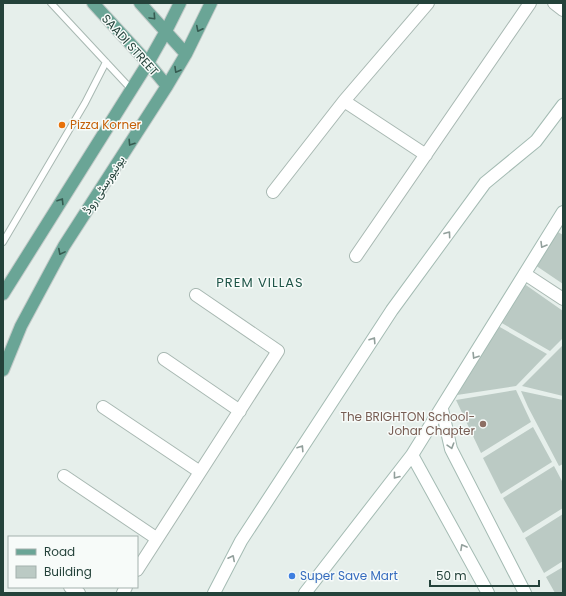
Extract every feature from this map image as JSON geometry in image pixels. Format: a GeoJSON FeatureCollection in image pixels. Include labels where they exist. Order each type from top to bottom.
{"type":"FeatureCollection","features":[{"type":"Feature","properties":{"kind":"main road","name":"SAADI STREET"},"geometry":{"type":"LineString","coordinates":[[93,3],[167,86]]}},
{"type":"Feature","properties":{"kind":"main road"},"geometry":{"type":"LineString","coordinates":[[140,3],[186,54]]}},
{"type":"Feature","properties":{"kind":"main road"},"geometry":{"type":"LineString","coordinates":[[3,294],[148,63],[166,32],[180,3]]}},
{"type":"Feature","properties":{"kind":"main road","name":"یونیورسٹی روڈ"},"geometry":{"type":"LineString","coordinates":[[3,370],[21,326],[64,246],[167,86],[186,54],[211,3]]}},
{"type":"Feature","properties":{"kind":"street"},"geometry":{"type":"LineString","coordinates":[[273,192],[344,101],[428,3]]}},
{"type":"Feature","properties":{"kind":"street"},"geometry":{"type":"LineString","coordinates":[[356,256],[530,3]]}},
{"type":"Feature","properties":{"kind":"street"},"geometry":{"type":"LineString","coordinates":[[554,3],[563,10]]}},
{"type":"Feature","properties":{"kind":"street"},"geometry":{"type":"LineString","coordinates":[[344,101],[426,156]]}},
{"type":"Feature","properties":{"kind":"street"},"geometry":{"type":"LineString","coordinates":[[214,593],[241,541],[392,310],[485,183],[536,141],[563,105]]}},
{"type":"Feature","properties":{"kind":"street"},"geometry":{"type":"LineString","coordinates":[[305,593],[412,455],[563,212]]}},
{"type":"Feature","properties":{"kind":"street"},"geometry":{"type":"LineString","coordinates":[[525,274],[563,299]]}},
{"type":"Feature","properties":{"kind":"street"},"geometry":{"type":"LineString","coordinates":[[138,568],[156,538],[278,351],[196,295]]}},
{"type":"Feature","properties":{"kind":"street"},"geometry":{"type":"LineString","coordinates":[[164,359],[240,411]]}},
{"type":"Feature","properties":{"kind":"street"},"geometry":{"type":"LineString","coordinates":[[103,407],[200,472]]}},
{"type":"Feature","properties":{"kind":"street"},"geometry":{"type":"LineString","coordinates":[[442,408],[451,449],[525,593]]}},
{"type":"Feature","properties":{"kind":"street"},"geometry":{"type":"LineString","coordinates":[[412,455],[488,593]]}},
{"type":"Feature","properties":{"kind":"street"},"geometry":{"type":"LineString","coordinates":[[64,476],[156,538]]}},
{"type":"Feature","properties":{"kind":"lane"},"geometry":{"type":"LineString","coordinates":[[51,3],[131,89]]}},
{"type":"Feature","properties":{"kind":"lane"},"geometry":{"type":"LineString","coordinates":[[3,242],[85,103],[106,62]]}},
{"type":"Feature","properties":{"kind":"building"},"geometry":{"type":"Polygon","coordinates":[[[558,232],[563,235],[563,284],[535,265],[558,232]]]}},
{"type":"Feature","properties":{"kind":"building"},"geometry":{"type":"Polygon","coordinates":[[[523,283],[563,311],[563,338],[550,351],[500,322],[523,283]]]}},
{"type":"Feature","properties":{"kind":"building"},"geometry":{"type":"Polygon","coordinates":[[[498,326],[547,354],[516,386],[457,395],[498,326]]]}},
{"type":"Feature","properties":{"kind":"building"},"geometry":{"type":"Polygon","coordinates":[[[563,345],[563,396],[522,386],[563,345]]]}},
{"type":"Feature","properties":{"kind":"building"},"geometry":{"type":"Polygon","coordinates":[[[516,390],[531,422],[481,453],[456,400],[516,390]]]}},
{"type":"Feature","properties":{"kind":"building"},"geometry":{"type":"Polygon","coordinates":[[[521,391],[563,400],[563,464],[559,466],[521,391]]]}},
{"type":"Feature","properties":{"kind":"building"},"geometry":{"type":"Polygon","coordinates":[[[533,427],[552,462],[501,494],[483,458],[533,427]]]}},
{"type":"Feature","properties":{"kind":"building"},"geometry":{"type":"Polygon","coordinates":[[[554,466],[563,483],[563,508],[523,533],[503,498],[554,466]]]}},
{"type":"Feature","properties":{"kind":"building"},"geometry":{"type":"Polygon","coordinates":[[[563,514],[563,561],[544,573],[525,538],[563,514]]]}},
{"type":"Feature","properties":{"kind":"building"},"geometry":{"type":"Polygon","coordinates":[[[563,567],[563,593],[555,593],[546,577],[563,567]]]}},
{"type":"Feature","properties":{"kind":"place","name":"Pizza Korner"},"geometry":{"type":"Point","coordinates":[62,125]}},
{"type":"Feature","properties":{"kind":"place","name":"The BRIGHTON School- Johar Chapter"},"geometry":{"type":"Point","coordinates":[483,424]}},
{"type":"Feature","properties":{"kind":"place","name":"Super Save Mart"},"geometry":{"type":"Point","coordinates":[292,576]}},
{"type":"Feature","properties":{"kind":"district","name":"PREM VILLAS"},"geometry":{"type":"Point","coordinates":[260,282]}}]}
